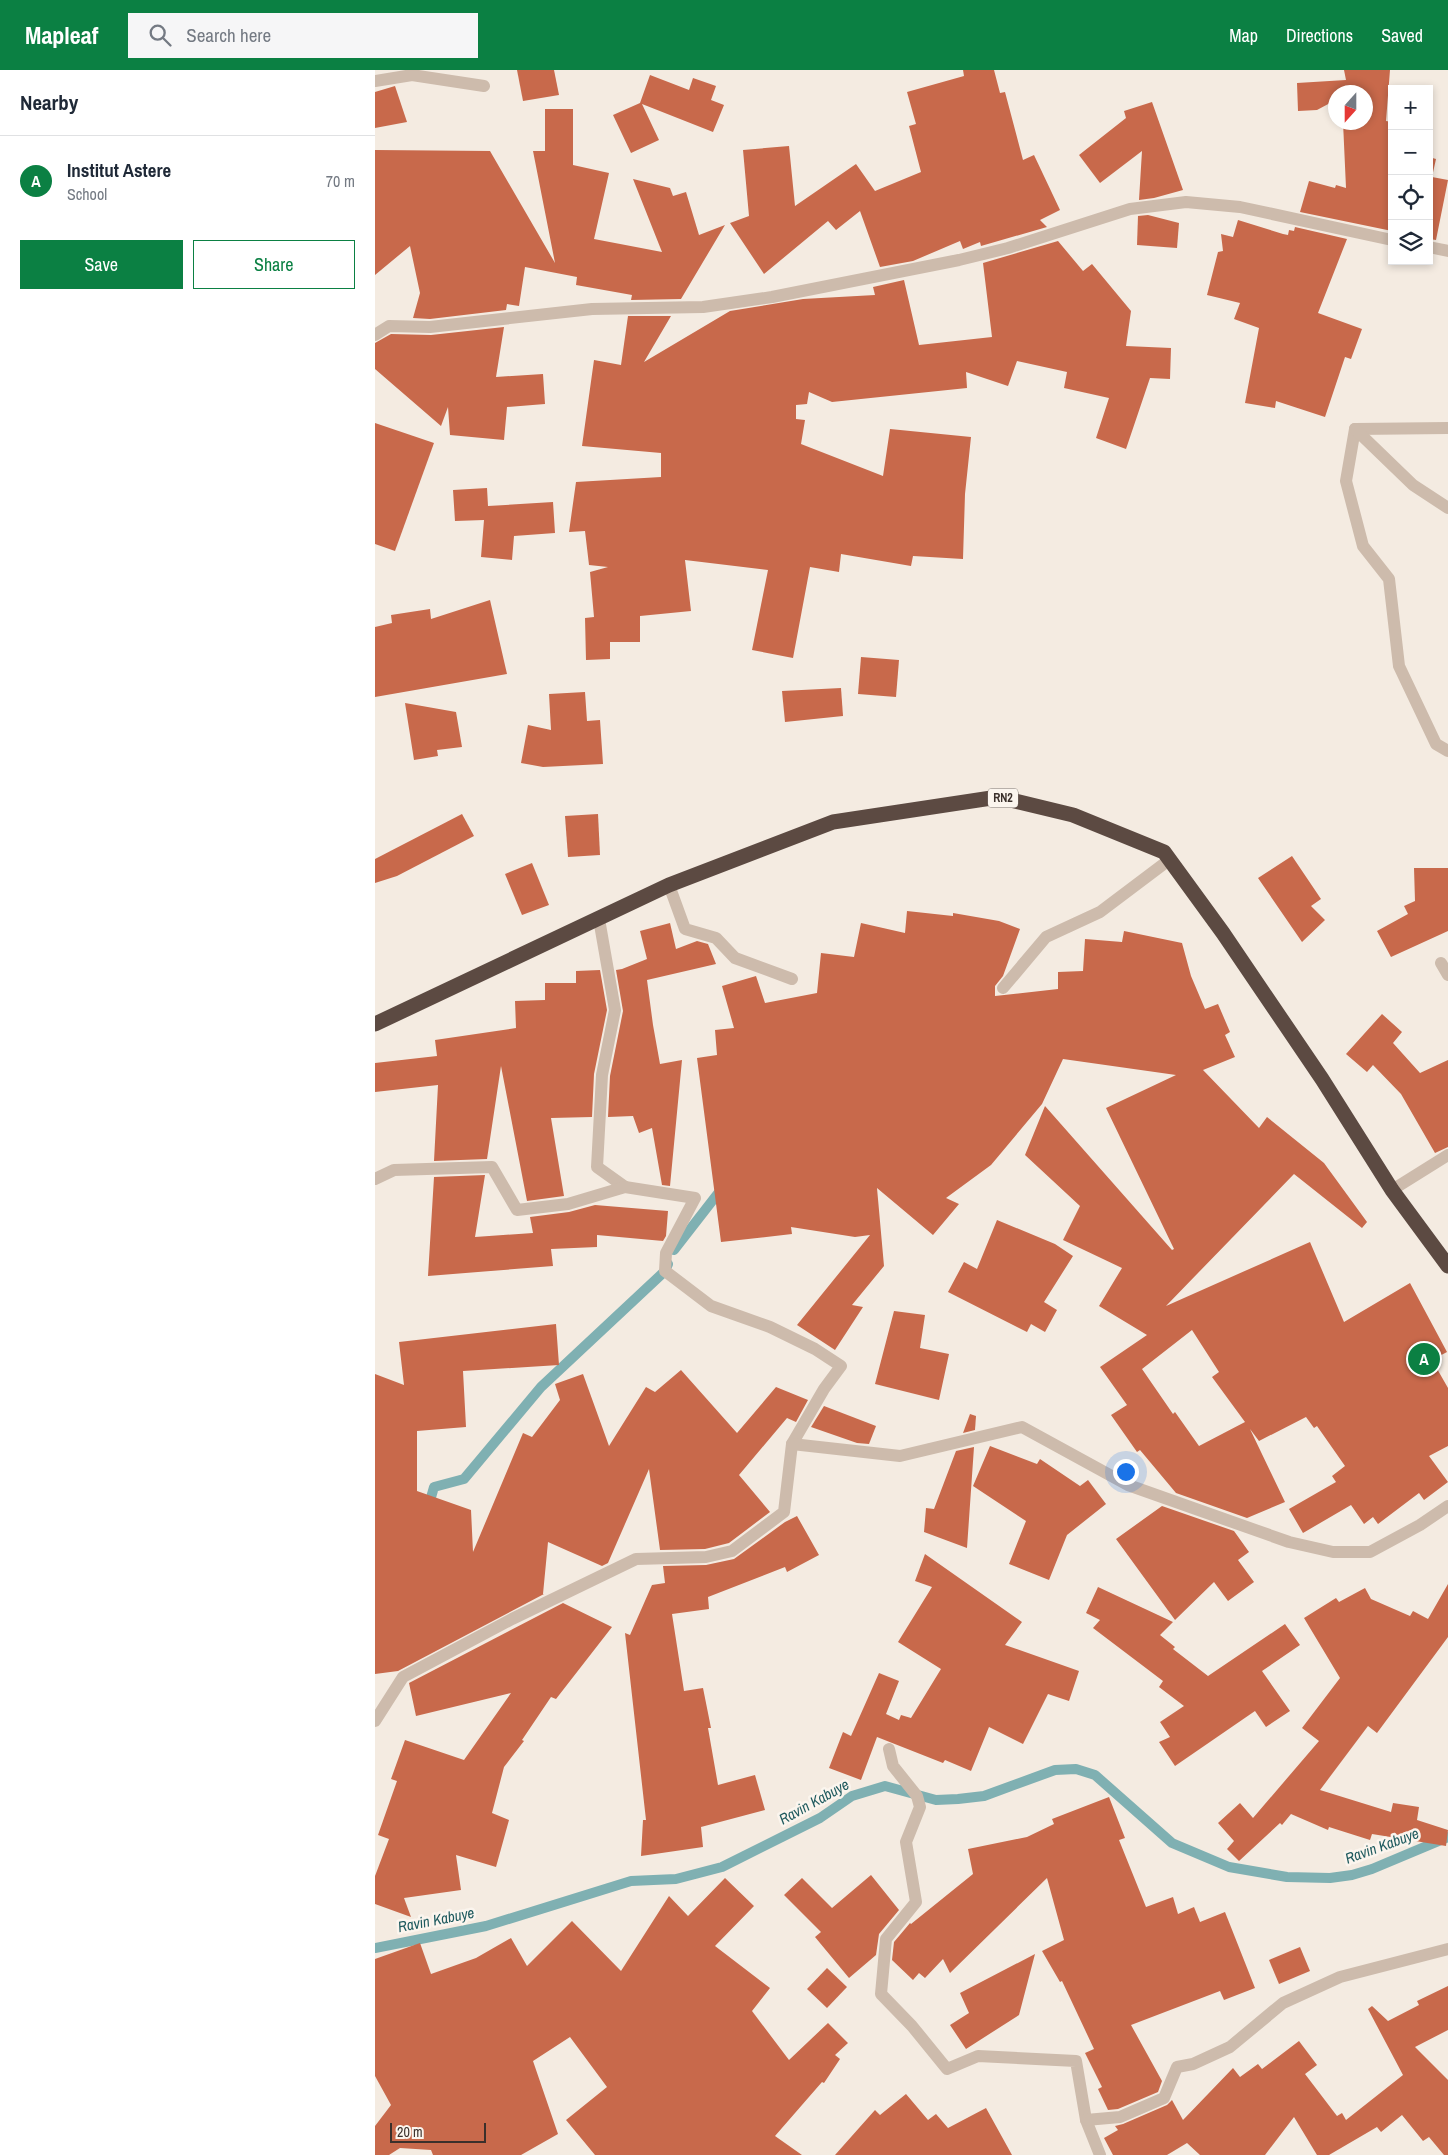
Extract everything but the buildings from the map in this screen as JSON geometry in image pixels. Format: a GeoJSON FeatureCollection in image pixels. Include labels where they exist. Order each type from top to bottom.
{"type":"FeatureCollection","features":[{"type":"Feature","properties":{"kind":"highway","name":"RN2"},"geometry":{"type":"LineString","coordinates":[[375,1024],[669,885],[833,822],[998,797],[1073,815],[1164,852],[1223,932],[1317,1071],[1392,1190],[1448,1266]]}},
{"type":"Feature","properties":{"kind":"street"},"geometry":{"type":"LineString","coordinates":[[375,81],[412,76],[484,86]]}},
{"type":"Feature","properties":{"kind":"street"},"geometry":{"type":"LineString","coordinates":[[375,335],[389,326],[430,327],[592,308],[703,307],[772,297],[959,260],[1008,248],[1130,209],[1186,202],[1240,208],[1388,239]]}},
{"type":"Feature","properties":{"kind":"street"},"geometry":{"type":"LineString","coordinates":[[1433,249],[1448,252]]}},
{"type":"Feature","properties":{"kind":"street"},"geometry":{"type":"LineString","coordinates":[[1355,429],[1448,428]]}},
{"type":"Feature","properties":{"kind":"street"},"geometry":{"type":"LineString","coordinates":[[1355,429],[1413,486],[1448,508]]}},
{"type":"Feature","properties":{"kind":"street"},"geometry":{"type":"LineString","coordinates":[[1355,429],[1346,481],[1363,546],[1389,579],[1399,666],[1436,744],[1448,751]]}},
{"type":"Feature","properties":{"kind":"street"},"geometry":{"type":"LineString","coordinates":[[1003,988],[1046,937],[1100,912],[1169,860]]}},
{"type":"Feature","properties":{"kind":"street"},"geometry":{"type":"LineString","coordinates":[[669,885],[685,929],[716,938],[735,958],[792,979]]}},
{"type":"Feature","properties":{"kind":"street"},"geometry":{"type":"LineString","coordinates":[[599,919],[615,1010],[602,1075],[597,1167],[625,1187]]}},
{"type":"Feature","properties":{"kind":"street"},"geometry":{"type":"LineString","coordinates":[[1441,963],[1448,975]]}},
{"type":"Feature","properties":{"kind":"street"},"geometry":{"type":"LineString","coordinates":[[1392,1190],[1448,1155]]}},
{"type":"Feature","properties":{"kind":"street"},"geometry":{"type":"LineString","coordinates":[[375,1179],[394,1170],[492,1167],[517,1210],[568,1204],[625,1187],[695,1198],[666,1253],[665,1270],[711,1306],[770,1328],[815,1349],[841,1366],[824,1389],[792,1444],[784,1512],[732,1551],[706,1557],[636,1559],[513,1619],[403,1677],[375,1721]]}},
{"type":"Feature","properties":{"kind":"street"},"geometry":{"type":"LineString","coordinates":[[792,1444],[900,1456],[1022,1427],[1128,1485],[1289,1542],[1333,1552],[1370,1552],[1420,1525],[1448,1506]]}},
{"type":"Feature","properties":{"kind":"street"},"geometry":{"type":"LineString","coordinates":[[889,1749],[893,1766],[917,1796],[920,1807],[906,1842],[916,1902],[886,1939],[881,1994],[912,2026],[947,2069],[978,2056],[1077,2061],[1086,2120],[1100,2155]]}},
{"type":"Feature","properties":{"kind":"street"},"geometry":{"type":"LineString","coordinates":[[1086,2120],[1120,2117],[1164,2098],[1177,2067],[1193,2064],[1229,2047],[1283,2002],[1340,1977],[1448,1948]]}},
{"type":"Feature","properties":{"kind":"waterway"},"geometry":{"type":"LineString","coordinates":[[674,1250],[723,1187]]}},
{"type":"Feature","properties":{"kind":"waterway"},"geometry":{"type":"LineString","coordinates":[[428,1508],[434,1487],[464,1479],[541,1387],[665,1271],[668,1264]]}},
{"type":"Feature","properties":{"kind":"waterway","name":"Ravin Kabuye"},"geometry":{"type":"LineString","coordinates":[[375,1948],[486,1926],[631,1881],[676,1879],[722,1867],[820,1818],[852,1796],[885,1786],[936,1800],[958,1799],[984,1796],[1055,1770],[1076,1769],[1095,1775],[1172,1843],[1229,1867],[1287,1877],[1330,1878],[1352,1875],[1372,1869],[1448,1837]]}},
{"type":"Feature","properties":{"kind":"place","name":"Institut Astere"},"geometry":{"type":"Point","coordinates":[1424,1359]}}]}
